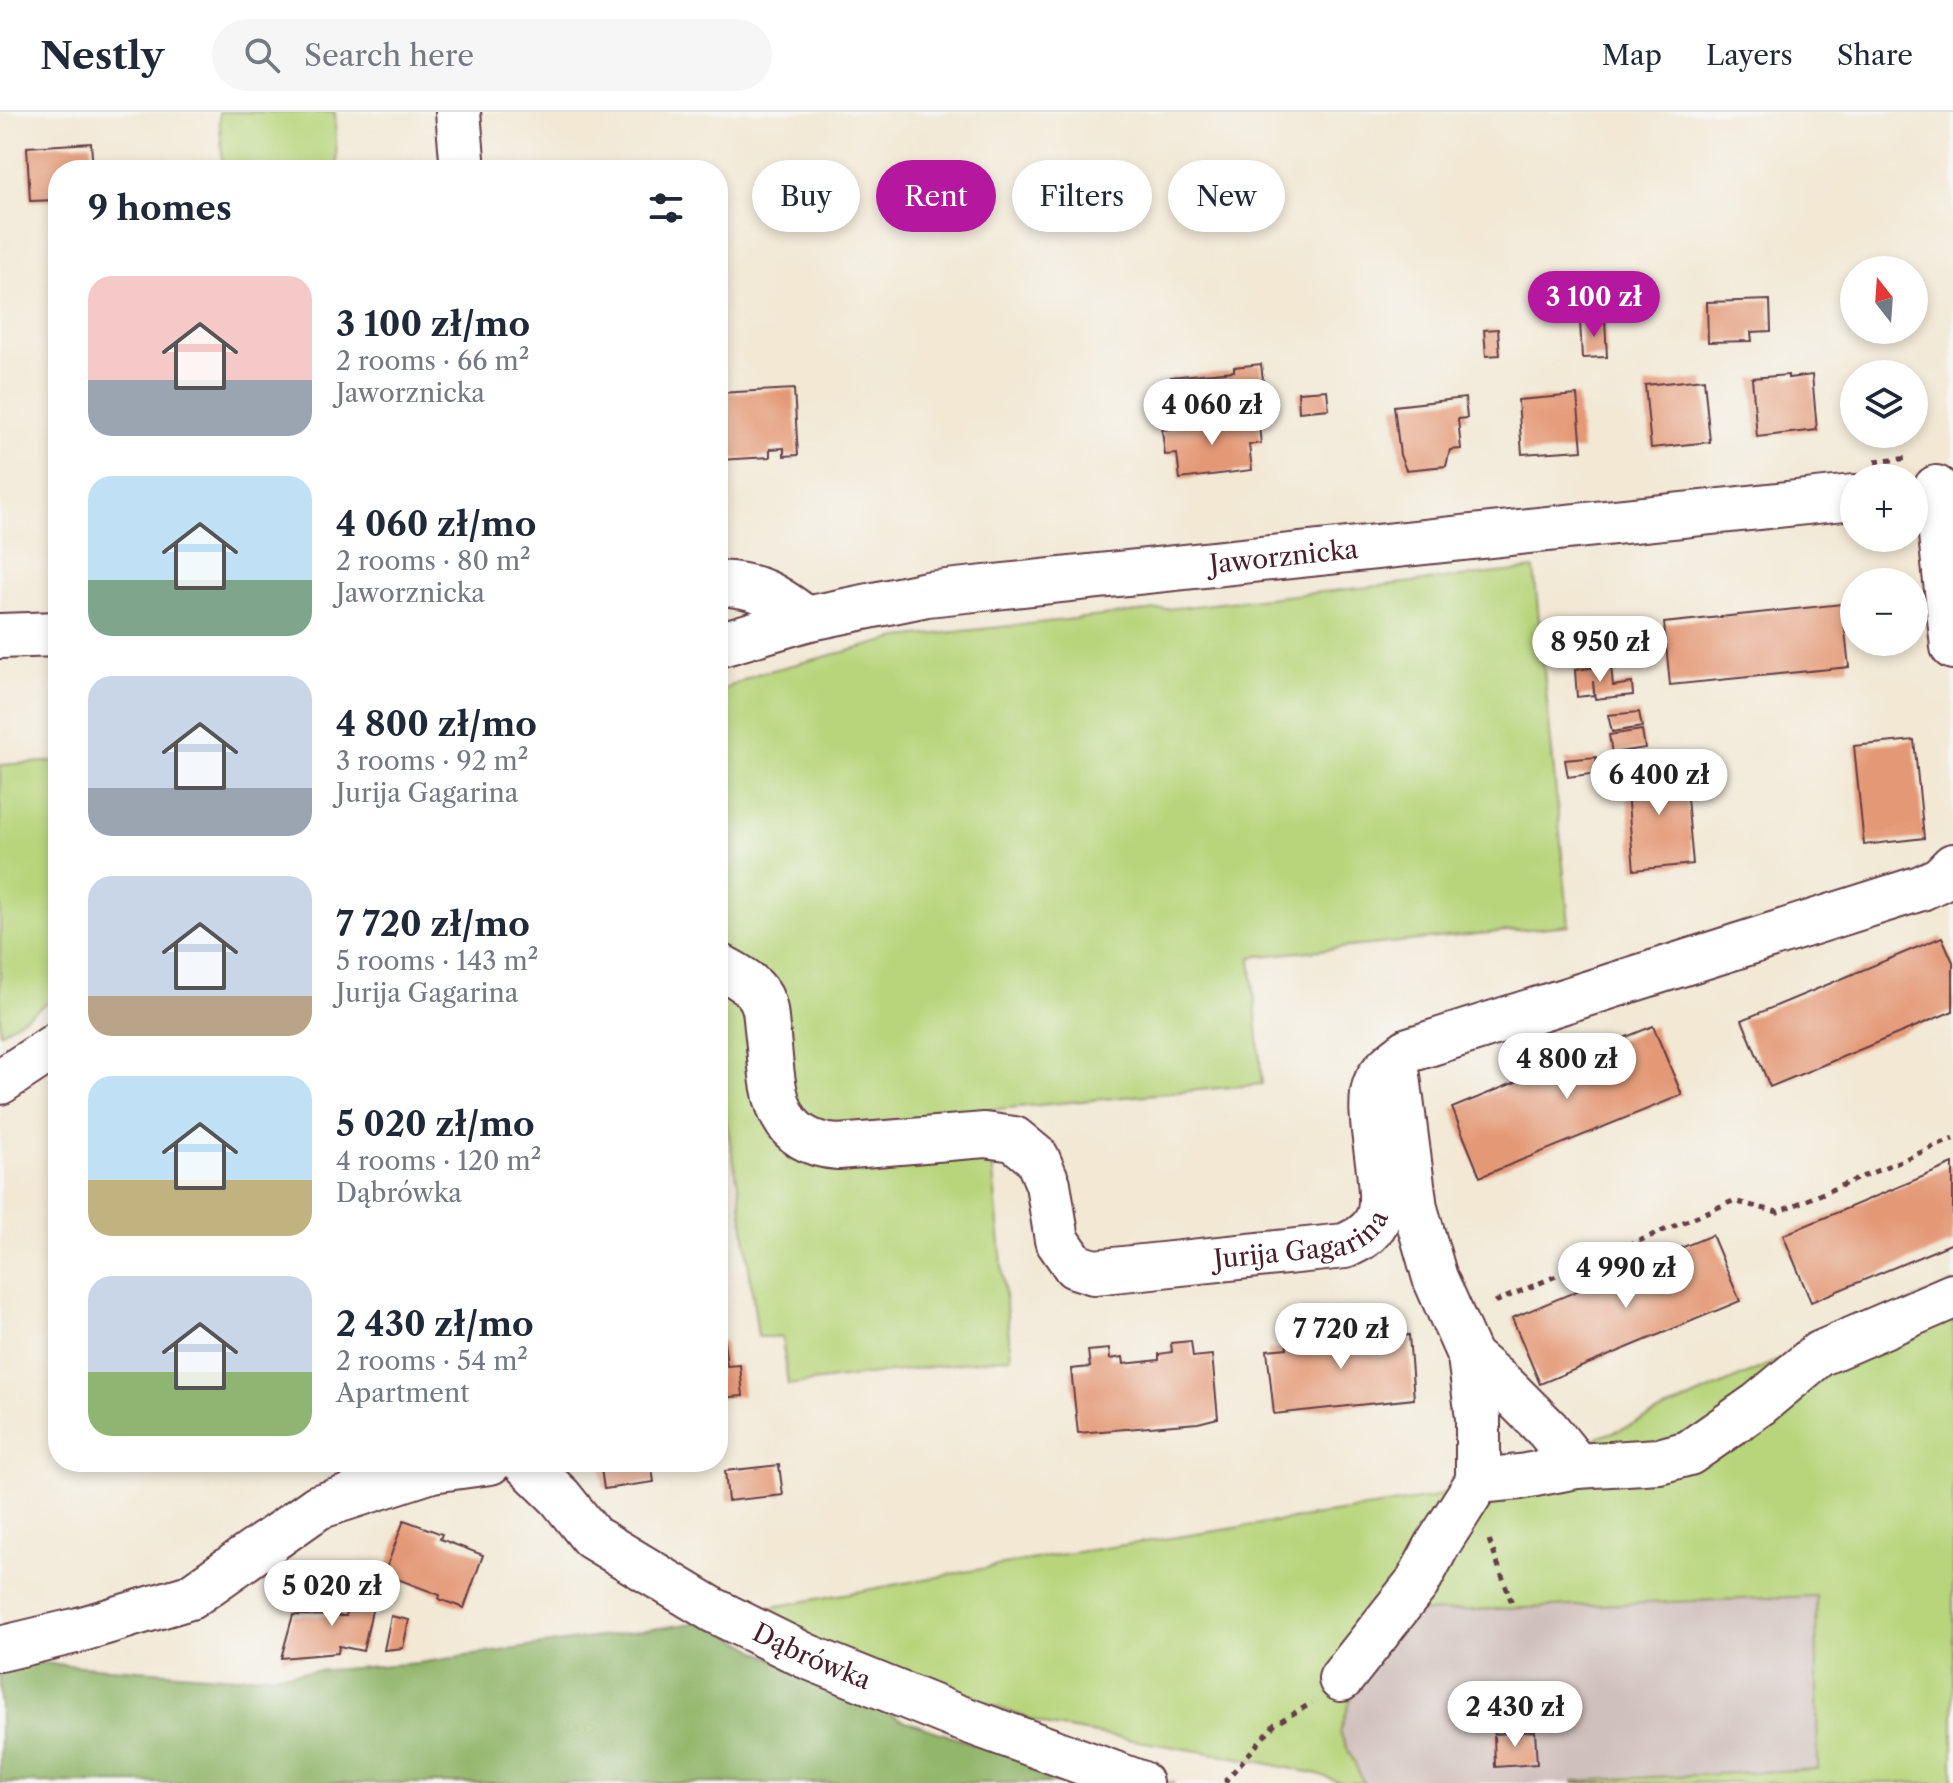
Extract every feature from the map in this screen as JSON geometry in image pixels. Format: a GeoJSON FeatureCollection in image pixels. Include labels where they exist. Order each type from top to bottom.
{"type":"FeatureCollection","features":[{"type":"Feature","properties":{"kind":"street"},"geometry":{"type":"LineString","coordinates":[[458,112],[462,160]]}},
{"type":"Feature","properties":{"kind":"street"},"geometry":{"type":"LineString","coordinates":[[1934,488],[1953,647]]}},
{"type":"Feature","properties":{"kind":"street","name":"Jaworznicka"},"geometry":{"type":"LineString","coordinates":[[728,642],[806,619],[927,594],[1840,498]]}},
{"type":"Feature","properties":{"kind":"street"},"geometry":{"type":"LineString","coordinates":[[728,584],[773,593],[806,619]]}},
{"type":"Feature","properties":{"kind":"street"},"geometry":{"type":"LineString","coordinates":[[0,636],[48,634]]}},
{"type":"Feature","properties":{"kind":"street","name":"Jurija Gagarina"},"geometry":{"type":"LineString","coordinates":[[728,971],[750,984],[763,1003],[777,1108],[792,1130],[816,1145],[838,1147],[985,1135],[1014,1139],[1037,1158],[1048,1184],[1057,1240],[1075,1266],[1094,1272],[1345,1246],[1365,1236],[1379,1218],[1372,1102],[1375,1082],[1409,1050],[1921,888],[1940,879],[1953,866]]}},
{"type":"Feature","properties":{"kind":"street"},"geometry":{"type":"LineString","coordinates":[[0,1082],[48,1051]]}},
{"type":"Feature","properties":{"kind":"street"},"geometry":{"type":"LineString","coordinates":[[1341,1679],[1417,1583],[1478,1481],[1478,1418],[1470,1357],[1435,1278],[1415,1208],[1396,1060]]}},
{"type":"Feature","properties":{"kind":"street"},"geometry":{"type":"LineString","coordinates":[[1478,1481],[1577,1466],[1659,1461],[1689,1453],[1759,1404],[1819,1354],[1953,1296]]}},
{"type":"Feature","properties":{"kind":"street"},"geometry":{"type":"LineString","coordinates":[[1470,1357],[1548,1430],[1577,1466]]}},
{"type":"Feature","properties":{"kind":"street"},"geometry":{"type":"LineString","coordinates":[[0,1649],[79,1630],[190,1597],[318,1507],[426,1472]]}},
{"type":"Feature","properties":{"kind":"street","name":"Dąbrówka"},"geometry":{"type":"LineString","coordinates":[[534,1472],[560,1497],[592,1537],[713,1610],[806,1656],[955,1716],[1140,1783]]}},
{"type":"Feature","properties":{"kind":"path"},"geometry":{"type":"LineString","coordinates":[[1495,1302],[1733,1201],[1778,1212],[1953,1139]]}},
{"type":"Feature","properties":{"kind":"path"},"geometry":{"type":"LineString","coordinates":[[1488,1539],[1512,1603]]}},
{"type":"Feature","properties":{"kind":"path"},"geometry":{"type":"LineString","coordinates":[[1227,1783],[1226,1780],[1246,1754],[1275,1724],[1307,1707],[1341,1679]]}},
{"type":"Feature","properties":{"kind":"shaded area"},"geometry":{"type":"Polygon","coordinates":[[[1816,1596],[1818,1769],[1573,1783],[1364,1783],[1340,1734],[1359,1674],[1405,1613],[1816,1596]]]}},
{"type":"Feature","properties":{"kind":"green space"},"geometry":{"type":"Polygon","coordinates":[[[219,112],[335,112],[337,160],[222,160],[219,112]]]}},
{"type":"Feature","properties":{"kind":"green space"},"geometry":{"type":"Polygon","coordinates":[[[1534,569],[1569,925],[1251,957],[1262,1084],[987,1110],[1011,1357],[788,1385],[782,1337],[758,1337],[739,1189],[728,1131],[728,687],[757,674],[899,638],[1534,569]]]}},
{"type":"Feature","properties":{"kind":"green space"},"geometry":{"type":"Polygon","coordinates":[[[48,762],[48,1002],[0,1033],[0,765],[48,762]]]}},
{"type":"Feature","properties":{"kind":"green space"},"geometry":{"type":"Polygon","coordinates":[[[1953,1283],[1953,1783],[1573,1783],[1818,1769],[1816,1596],[1405,1613],[1359,1674],[1340,1733],[1364,1783],[1342,1783],[1318,1774],[1240,1758],[1049,1726],[740,1613],[1052,1556],[1431,1498],[1624,1428],[1953,1283]]]}},
{"type":"Feature","properties":{"kind":"green space"},"geometry":{"type":"Polygon","coordinates":[[[708,1621],[757,1651],[902,1720],[1057,1772],[1174,1783],[0,1783],[0,1666],[40,1663],[236,1677],[418,1663],[708,1621]]]}},
{"type":"Feature","properties":{"kind":"building"},"geometry":{"type":"Polygon","coordinates":[[[91,143],[92,160],[48,160],[48,200],[30,201],[27,147],[91,143]]]}},
{"type":"Feature","properties":{"kind":"building"},"geometry":{"type":"Polygon","coordinates":[[[1770,300],[1771,331],[1751,332],[1752,341],[1708,342],[1707,302],[1770,300]]]}},
{"type":"Feature","properties":{"kind":"building"},"geometry":{"type":"Polygon","coordinates":[[[1605,319],[1607,357],[1582,358],[1580,321],[1605,319]]]}},
{"type":"Feature","properties":{"kind":"building"},"geometry":{"type":"Polygon","coordinates":[[[1498,329],[1500,355],[1486,356],[1484,330],[1498,329]]]}},
{"type":"Feature","properties":{"kind":"building"},"geometry":{"type":"Polygon","coordinates":[[[1261,364],[1264,389],[1174,399],[1171,377],[1234,371],[1234,367],[1261,364]]]}},
{"type":"Feature","properties":{"kind":"building"},"geometry":{"type":"Polygon","coordinates":[[[1788,375],[1788,378],[1812,375],[1817,430],[1757,437],[1752,378],[1788,375]]]}},
{"type":"Feature","properties":{"kind":"building"},"geometry":{"type":"Polygon","coordinates":[[[1704,379],[1710,442],[1651,448],[1645,385],[1704,379]]]}},
{"type":"Feature","properties":{"kind":"building"},"geometry":{"type":"Polygon","coordinates":[[[794,389],[798,455],[784,456],[784,448],[770,449],[770,457],[728,459],[728,392],[794,389]]]}},
{"type":"Feature","properties":{"kind":"building"},"geometry":{"type":"Polygon","coordinates":[[[1327,390],[1329,409],[1299,412],[1298,392],[1327,390]]]}},
{"type":"Feature","properties":{"kind":"building"},"geometry":{"type":"Polygon","coordinates":[[[1577,395],[1582,450],[1522,454],[1518,400],[1577,395]]]}},
{"type":"Feature","properties":{"kind":"building"},"geometry":{"type":"Polygon","coordinates":[[[1465,398],[1467,418],[1458,419],[1461,449],[1450,450],[1446,466],[1406,470],[1400,455],[1394,406],[1465,398]]]}},
{"type":"Feature","properties":{"kind":"building"},"geometry":{"type":"Polygon","coordinates":[[[1246,417],[1246,421],[1258,420],[1261,443],[1249,445],[1252,470],[1180,479],[1177,454],[1165,455],[1162,430],[1246,417]]]}},
{"type":"Feature","properties":{"kind":"building"},"geometry":{"type":"Polygon","coordinates":[[[1840,604],[1840,656],[1848,656],[1849,667],[1670,685],[1664,623],[1840,604]]]}},
{"type":"Feature","properties":{"kind":"building"},"geometry":{"type":"Polygon","coordinates":[[[1611,665],[1613,686],[1632,683],[1633,695],[1595,699],[1593,681],[1594,695],[1577,697],[1575,670],[1611,665]]]}},
{"type":"Feature","properties":{"kind":"building"},"geometry":{"type":"Polygon","coordinates":[[[1639,712],[1642,727],[1612,732],[1608,715],[1639,712]]]}},
{"type":"Feature","properties":{"kind":"building"},"geometry":{"type":"Polygon","coordinates":[[[1642,730],[1645,748],[1612,753],[1609,735],[1642,730]]]}},
{"type":"Feature","properties":{"kind":"building"},"geometry":{"type":"Polygon","coordinates":[[[1914,740],[1924,838],[1864,845],[1854,746],[1914,740]]]}},
{"type":"Feature","properties":{"kind":"building"},"geometry":{"type":"Polygon","coordinates":[[[1596,757],[1598,773],[1568,777],[1565,760],[1596,757]]]}},
{"type":"Feature","properties":{"kind":"building"},"geometry":{"type":"Polygon","coordinates":[[[1684,765],[1693,864],[1634,870],[1625,770],[1684,765]]]}},
{"type":"Feature","properties":{"kind":"building"},"geometry":{"type":"Polygon","coordinates":[[[1942,937],[1953,962],[1953,1011],[1770,1087],[1742,1020],[1942,937]]]}},
{"type":"Feature","properties":{"kind":"building"},"geometry":{"type":"Polygon","coordinates":[[[1653,1026],[1682,1095],[1480,1177],[1452,1108],[1653,1026]]]}},
{"type":"Feature","properties":{"kind":"building"},"geometry":{"type":"Polygon","coordinates":[[[1953,1164],[1953,1243],[1811,1302],[1783,1235],[1953,1164]]]}},
{"type":"Feature","properties":{"kind":"building"},"geometry":{"type":"Polygon","coordinates":[[[1712,1235],[1740,1301],[1540,1384],[1512,1318],[1712,1235]]]}},
{"type":"Feature","properties":{"kind":"building"},"geometry":{"type":"Polygon","coordinates":[[[1388,1321],[1389,1338],[1409,1335],[1414,1399],[1274,1414],[1267,1350],[1287,1348],[1285,1332],[1305,1330],[1306,1339],[1319,1337],[1320,1344],[1355,1341],[1355,1334],[1368,1333],[1367,1323],[1388,1321]]]}},
{"type":"Feature","properties":{"kind":"building"},"geometry":{"type":"Polygon","coordinates":[[[1191,1341],[1193,1357],[1212,1355],[1218,1418],[1198,1423],[1078,1433],[1071,1369],[1090,1367],[1088,1351],[1109,1349],[1110,1359],[1123,1357],[1124,1364],[1159,1360],[1159,1354],[1172,1352],[1171,1343],[1191,1341]]]}},
{"type":"Feature","properties":{"kind":"building"},"geometry":{"type":"Polygon","coordinates":[[[740,1365],[743,1396],[728,1397],[728,1366],[740,1365]]]}},
{"type":"Feature","properties":{"kind":"building"},"geometry":{"type":"Polygon","coordinates":[[[779,1465],[783,1495],[728,1501],[725,1472],[779,1465]]]}},
{"type":"Feature","properties":{"kind":"building"},"geometry":{"type":"Polygon","coordinates":[[[601,1472],[652,1472],[654,1482],[604,1489],[601,1472]]]}},
{"type":"Feature","properties":{"kind":"building"},"geometry":{"type":"Polygon","coordinates":[[[404,1520],[442,1534],[440,1539],[483,1555],[464,1608],[439,1599],[440,1595],[384,1574],[404,1520]]]}},
{"type":"Feature","properties":{"kind":"building"},"geometry":{"type":"Polygon","coordinates":[[[354,1582],[377,1588],[363,1651],[339,1646],[338,1653],[281,1658],[293,1615],[346,1616],[354,1582]]]}},
{"type":"Feature","properties":{"kind":"building"},"geometry":{"type":"Polygon","coordinates":[[[391,1616],[409,1620],[403,1648],[384,1650],[391,1616]]]}},
{"type":"Feature","properties":{"kind":"building"},"geometry":{"type":"Polygon","coordinates":[[[1535,1731],[1537,1764],[1495,1767],[1494,1734],[1535,1731]]]}}]}
